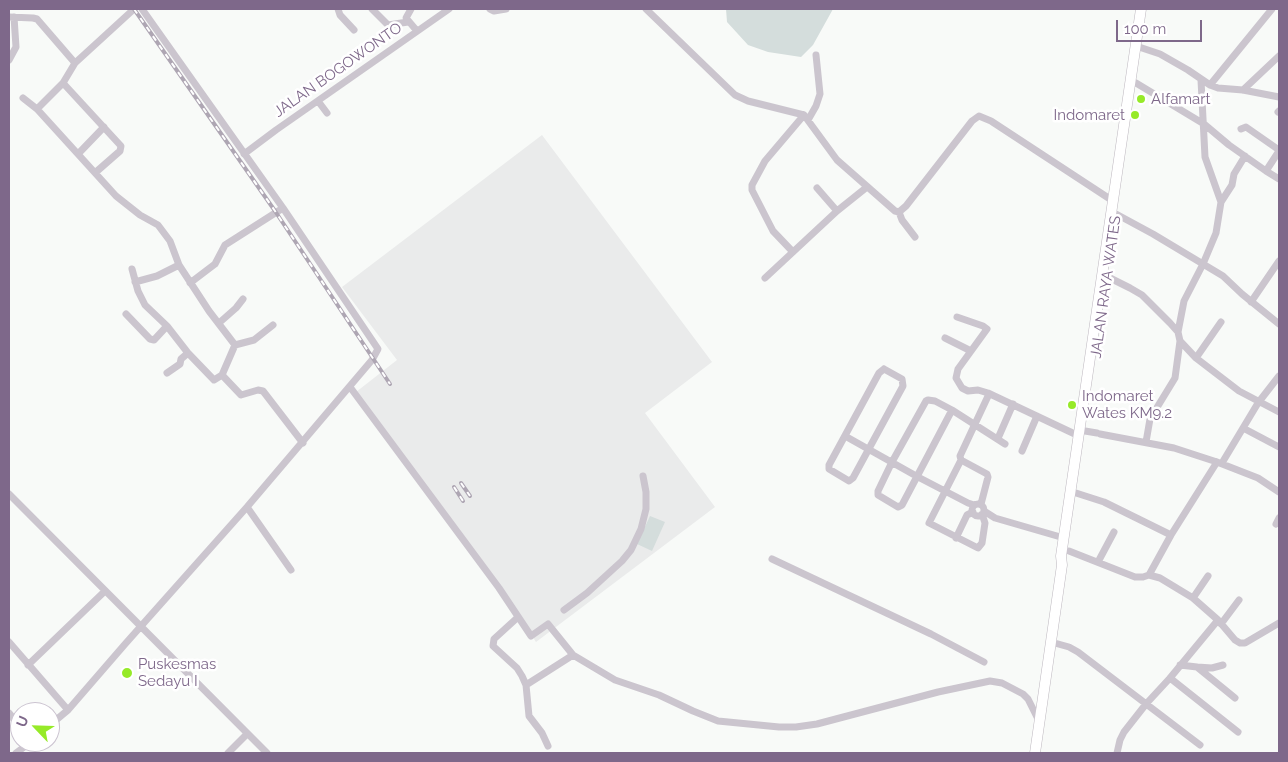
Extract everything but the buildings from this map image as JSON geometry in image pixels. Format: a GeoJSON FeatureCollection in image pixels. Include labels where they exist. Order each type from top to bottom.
{"type":"FeatureCollection","features":[{"type":"Feature","properties":{"kind":"highway","name":"JALAN RAYA WATES"},"geometry":{"type":"LineString","coordinates":[[1035,753],[1062,565],[1061,556],[1108,277],[1136,83],[1141,9]]}},
{"type":"Feature","properties":{"kind":"highway","name":"JALAN RAYA WATES"},"geometry":{"type":"LineString","coordinates":[[1062,565],[1068,551],[1113,201],[1138,46],[1147,9]]}},
{"type":"Feature","properties":{"kind":"street"},"geometry":{"type":"LineString","coordinates":[[37,109],[63,83],[75,63],[134,9]]}},
{"type":"Feature","properties":{"kind":"street"},"geometry":{"type":"LineString","coordinates":[[60,716],[68,710],[351,389],[372,360],[378,347],[283,208],[142,9]]}},
{"type":"Feature","properties":{"kind":"street"},"geometry":{"type":"LineString","coordinates":[[338,9],[340,15],[354,30]]}},
{"type":"Feature","properties":{"kind":"street"},"geometry":{"type":"LineString","coordinates":[[372,9],[388,25],[408,22]]}},
{"type":"Feature","properties":{"kind":"street"},"geometry":{"type":"LineString","coordinates":[[411,9],[406,18],[417,31]]}},
{"type":"Feature","properties":{"kind":"street","name":"JALAN BOGOWONTO"},"geometry":{"type":"LineString","coordinates":[[244,154],[449,9]]}},
{"type":"Feature","properties":{"kind":"street"},"geometry":{"type":"LineString","coordinates":[[490,9],[500,11],[506,9]]}},
{"type":"Feature","properties":{"kind":"street"},"geometry":{"type":"LineString","coordinates":[[646,9],[735,95],[748,101],[806,117],[837,160],[891,208],[899,212],[902,220],[915,237]]}},
{"type":"Feature","properties":{"kind":"street"},"geometry":{"type":"LineString","coordinates":[[1210,85],[1272,9]]}},
{"type":"Feature","properties":{"kind":"street"},"geometry":{"type":"LineString","coordinates":[[9,60],[16,47],[12,17],[37,19],[75,63]]}},
{"type":"Feature","properties":{"kind":"street"},"geometry":{"type":"LineString","coordinates":[[1138,46],[1175,62],[1201,80],[1218,88],[1243,90],[1279,97]]}},
{"type":"Feature","properties":{"kind":"street"},"geometry":{"type":"LineString","coordinates":[[793,252],[773,231],[752,190],[752,185],[765,161],[806,117],[820,94],[816,55]]}},
{"type":"Feature","properties":{"kind":"street"},"geometry":{"type":"LineString","coordinates":[[1243,90],[1279,56]]}},
{"type":"Feature","properties":{"kind":"street"},"geometry":{"type":"LineString","coordinates":[[1201,80],[1205,157],[1221,202]]}},
{"type":"Feature","properties":{"kind":"street"},"geometry":{"type":"LineString","coordinates":[[63,83],[121,145],[120,151],[96,172]]}},
{"type":"Feature","properties":{"kind":"street"},"geometry":{"type":"LineString","coordinates":[[1136,83],[1204,124],[1245,156],[1279,179]]}},
{"type":"Feature","properties":{"kind":"street"},"geometry":{"type":"LineString","coordinates":[[23,98],[37,109],[116,196],[140,215],[160,227],[170,241],[178,265],[235,345]]}},
{"type":"Feature","properties":{"kind":"street"},"geometry":{"type":"LineString","coordinates":[[318,101],[327,113]]}},
{"type":"Feature","properties":{"kind":"street"},"geometry":{"type":"LineString","coordinates":[[899,212],[906,206],[972,121],[979,116],[991,121],[1113,201]]}},
{"type":"Feature","properties":{"kind":"street"},"geometry":{"type":"LineString","coordinates":[[78,154],[104,127]]}},
{"type":"Feature","properties":{"kind":"street"},"geometry":{"type":"LineString","coordinates":[[1241,129],[1246,127],[1279,150],[1266,171]]}},
{"type":"Feature","properties":{"kind":"street"},"geometry":{"type":"LineString","coordinates":[[1146,442],[1150,420],[1174,378],[1180,341],[1178,332],[1184,301],[1216,233],[1221,202],[1245,156]]}},
{"type":"Feature","properties":{"kind":"street"},"geometry":{"type":"LineString","coordinates":[[765,278],[867,187]]}},
{"type":"Feature","properties":{"kind":"street"},"geometry":{"type":"LineString","coordinates":[[817,188],[838,211]]}},
{"type":"Feature","properties":{"kind":"street"},"geometry":{"type":"LineString","coordinates":[[190,283],[216,264],[226,245],[283,208]]}},
{"type":"Feature","properties":{"kind":"street"},"geometry":{"type":"LineString","coordinates":[[1116,214],[1223,276],[1251,302],[1278,321]]}},
{"type":"Feature","properties":{"kind":"street"},"geometry":{"type":"LineString","coordinates":[[1251,302],[1279,261]]}},
{"type":"Feature","properties":{"kind":"street"},"geometry":{"type":"LineString","coordinates":[[136,282],[157,276],[178,265]]}},
{"type":"Feature","properties":{"kind":"street"},"geometry":{"type":"LineString","coordinates":[[132,269],[138,291],[145,306],[167,326],[188,353],[214,380],[222,375],[235,345]]}},
{"type":"Feature","properties":{"kind":"street"},"geometry":{"type":"LineString","coordinates":[[1108,277],[1142,295],[1178,332]]}},
{"type":"Feature","properties":{"kind":"street"},"geometry":{"type":"LineString","coordinates":[[219,323],[236,308],[243,298]]}},
{"type":"Feature","properties":{"kind":"street"},"geometry":{"type":"LineString","coordinates":[[126,314],[153,340],[167,326]]}},
{"type":"Feature","properties":{"kind":"street"},"geometry":{"type":"LineString","coordinates":[[957,317],[987,329],[958,369],[957,382],[965,390],[978,390],[989,394],[1037,416],[1082,433],[1099,433],[1174,448],[1258,478],[1279,492]]}},
{"type":"Feature","properties":{"kind":"street"},"geometry":{"type":"LineString","coordinates":[[1196,358],[1221,322]]}},
{"type":"Feature","properties":{"kind":"street"},"geometry":{"type":"LineString","coordinates":[[235,345],[254,340],[273,325]]}},
{"type":"Feature","properties":{"kind":"street"},"geometry":{"type":"LineString","coordinates":[[945,338],[971,351]]}},
{"type":"Feature","properties":{"kind":"street"},"geometry":{"type":"LineString","coordinates":[[1180,341],[1196,358],[1239,392],[1279,412]]}},
{"type":"Feature","properties":{"kind":"street"},"geometry":{"type":"LineString","coordinates":[[168,373],[180,364],[181,359],[188,353]]}},
{"type":"Feature","properties":{"kind":"street"},"geometry":{"type":"LineString","coordinates":[[884,369],[902,379],[903,386],[853,478],[849,480],[828,468],[846,436],[880,371],[884,369]]}},
{"type":"Feature","properties":{"kind":"street"},"geometry":{"type":"LineString","coordinates":[[222,375],[241,394],[258,390],[263,391],[303,443]]}},
{"type":"Feature","properties":{"kind":"street"},"geometry":{"type":"LineString","coordinates":[[1149,575],[1171,535],[1258,403],[1279,376]]}},
{"type":"Feature","properties":{"kind":"street"},"geometry":{"type":"LineString","coordinates":[[351,389],[499,588],[517,618],[531,636],[548,624],[574,655],[615,680],[659,695],[718,721],[779,727],[807,726],[938,692],[990,681],[1002,683],[1024,694],[1040,722]]}},
{"type":"Feature","properties":{"kind":"street"},"geometry":{"type":"LineString","coordinates":[[961,460],[987,474],[988,477],[979,509],[984,523],[982,543],[979,548],[929,523],[961,460],[960,456],[989,394]]}},
{"type":"Feature","properties":{"kind":"street"},"geometry":{"type":"LineString","coordinates":[[952,410],[918,478],[902,505],[898,507],[877,494],[892,462],[926,401],[933,400],[952,410],[1005,444]]}},
{"type":"Feature","properties":{"kind":"street"},"geometry":{"type":"LineString","coordinates":[[999,436],[1013,404]]}},
{"type":"Feature","properties":{"kind":"street"},"geometry":{"type":"LineString","coordinates":[[1022,450],[1037,416]]}},
{"type":"Feature","properties":{"kind":"street"},"geometry":{"type":"LineString","coordinates":[[1243,428],[1279,447]]}},
{"type":"Feature","properties":{"kind":"street"},"geometry":{"type":"LineString","coordinates":[[846,436],[918,478],[995,518],[1064,538]]}},
{"type":"Feature","properties":{"kind":"street"},"geometry":{"type":"LineString","coordinates":[[564,610],[587,593],[622,561],[631,550],[646,509],[646,492],[642,476]]}},
{"type":"Feature","properties":{"kind":"street"},"geometry":{"type":"LineString","coordinates":[[1076,492],[1104,502],[1171,535]]}},
{"type":"Feature","properties":{"kind":"street"},"geometry":{"type":"LineString","coordinates":[[9,494],[267,753]]}},
{"type":"Feature","properties":{"kind":"street"},"geometry":{"type":"LineString","coordinates":[[247,507],[291,570]]}},
{"type":"Feature","properties":{"kind":"street"},"geometry":{"type":"LineString","coordinates":[[956,538],[967,515],[979,509]]}},
{"type":"Feature","properties":{"kind":"street"},"geometry":{"type":"LineString","coordinates":[[1098,562],[1114,532]]}},
{"type":"Feature","properties":{"kind":"street"},"geometry":{"type":"LineString","coordinates":[[1068,551],[1135,578],[1149,575],[1160,578],[1193,598],[1235,640],[1242,644],[1279,623]]}},
{"type":"Feature","properties":{"kind":"street"},"geometry":{"type":"LineString","coordinates":[[772,559],[931,634],[984,662]]}},
{"type":"Feature","properties":{"kind":"street"},"geometry":{"type":"LineString","coordinates":[[1193,598],[1208,576]]}},
{"type":"Feature","properties":{"kind":"street"},"geometry":{"type":"LineString","coordinates":[[28,665],[105,591]]}},
{"type":"Feature","properties":{"kind":"street"},"geometry":{"type":"LineString","coordinates":[[1117,753],[1124,732],[1146,704],[1240,600]]}},
{"type":"Feature","properties":{"kind":"street"},"geometry":{"type":"LineString","coordinates":[[517,618],[494,639],[493,646],[516,668],[526,685],[529,716],[542,733],[548,746]]}},
{"type":"Feature","properties":{"kind":"street"},"geometry":{"type":"LineString","coordinates":[[9,642],[68,710]]}},
{"type":"Feature","properties":{"kind":"street"},"geometry":{"type":"LineString","coordinates":[[1051,642],[1069,647],[1078,652],[1200,745]]}},
{"type":"Feature","properties":{"kind":"street"},"geometry":{"type":"LineString","coordinates":[[526,685],[574,655]]}},
{"type":"Feature","properties":{"kind":"street"},"geometry":{"type":"LineString","coordinates":[[1180,665],[1212,668],[1222,665]]}},
{"type":"Feature","properties":{"kind":"street"},"geometry":{"type":"LineString","coordinates":[[1196,667],[1235,698]]}},
{"type":"Feature","properties":{"kind":"street"},"geometry":{"type":"LineString","coordinates":[[1170,678],[1238,732]]}},
{"type":"Feature","properties":{"kind":"street"},"geometry":{"type":"LineString","coordinates":[[228,753],[248,734]]}},
{"type":"Feature","properties":{"kind":"shaded area"},"geometry":{"type":"Polygon","coordinates":[[[726,9],[833,9],[813,45],[801,57],[768,52],[748,45],[727,22],[726,9]]]}},
{"type":"Feature","properties":{"kind":"shaded area"},"geometry":{"type":"Polygon","coordinates":[[[542,135],[712,362],[645,413],[715,507],[536,642],[482,561],[356,392],[397,360],[342,287],[542,135]]]}},
{"type":"Feature","properties":{"kind":"shaded area"},"geometry":{"type":"Polygon","coordinates":[[[650,516],[665,522],[652,551],[637,544],[650,516]]]}},
{"type":"Feature","properties":{"kind":"railway"},"geometry":{"type":"LineString","coordinates":[[134,9],[275,211],[390,384]]}},
{"type":"Feature","properties":{"kind":"railway"},"geometry":{"type":"LineString","coordinates":[[461,483],[470,496]]}},
{"type":"Feature","properties":{"kind":"railway"},"geometry":{"type":"LineString","coordinates":[[454,487],[463,501]]}},
{"type":"Feature","properties":{"kind":"place","name":"Alfamart"},"geometry":{"type":"Point","coordinates":[1141,99]}},
{"type":"Feature","properties":{"kind":"place","name":"Indomaret"},"geometry":{"type":"Point","coordinates":[1135,115]}},
{"type":"Feature","properties":{"kind":"place","name":"Indomaret Wates KM9.2"},"geometry":{"type":"Point","coordinates":[1072,405]}},
{"type":"Feature","properties":{"kind":"place","name":"Puskesmas Sedayu I"},"geometry":{"type":"Point","coordinates":[127,673]}}]}
